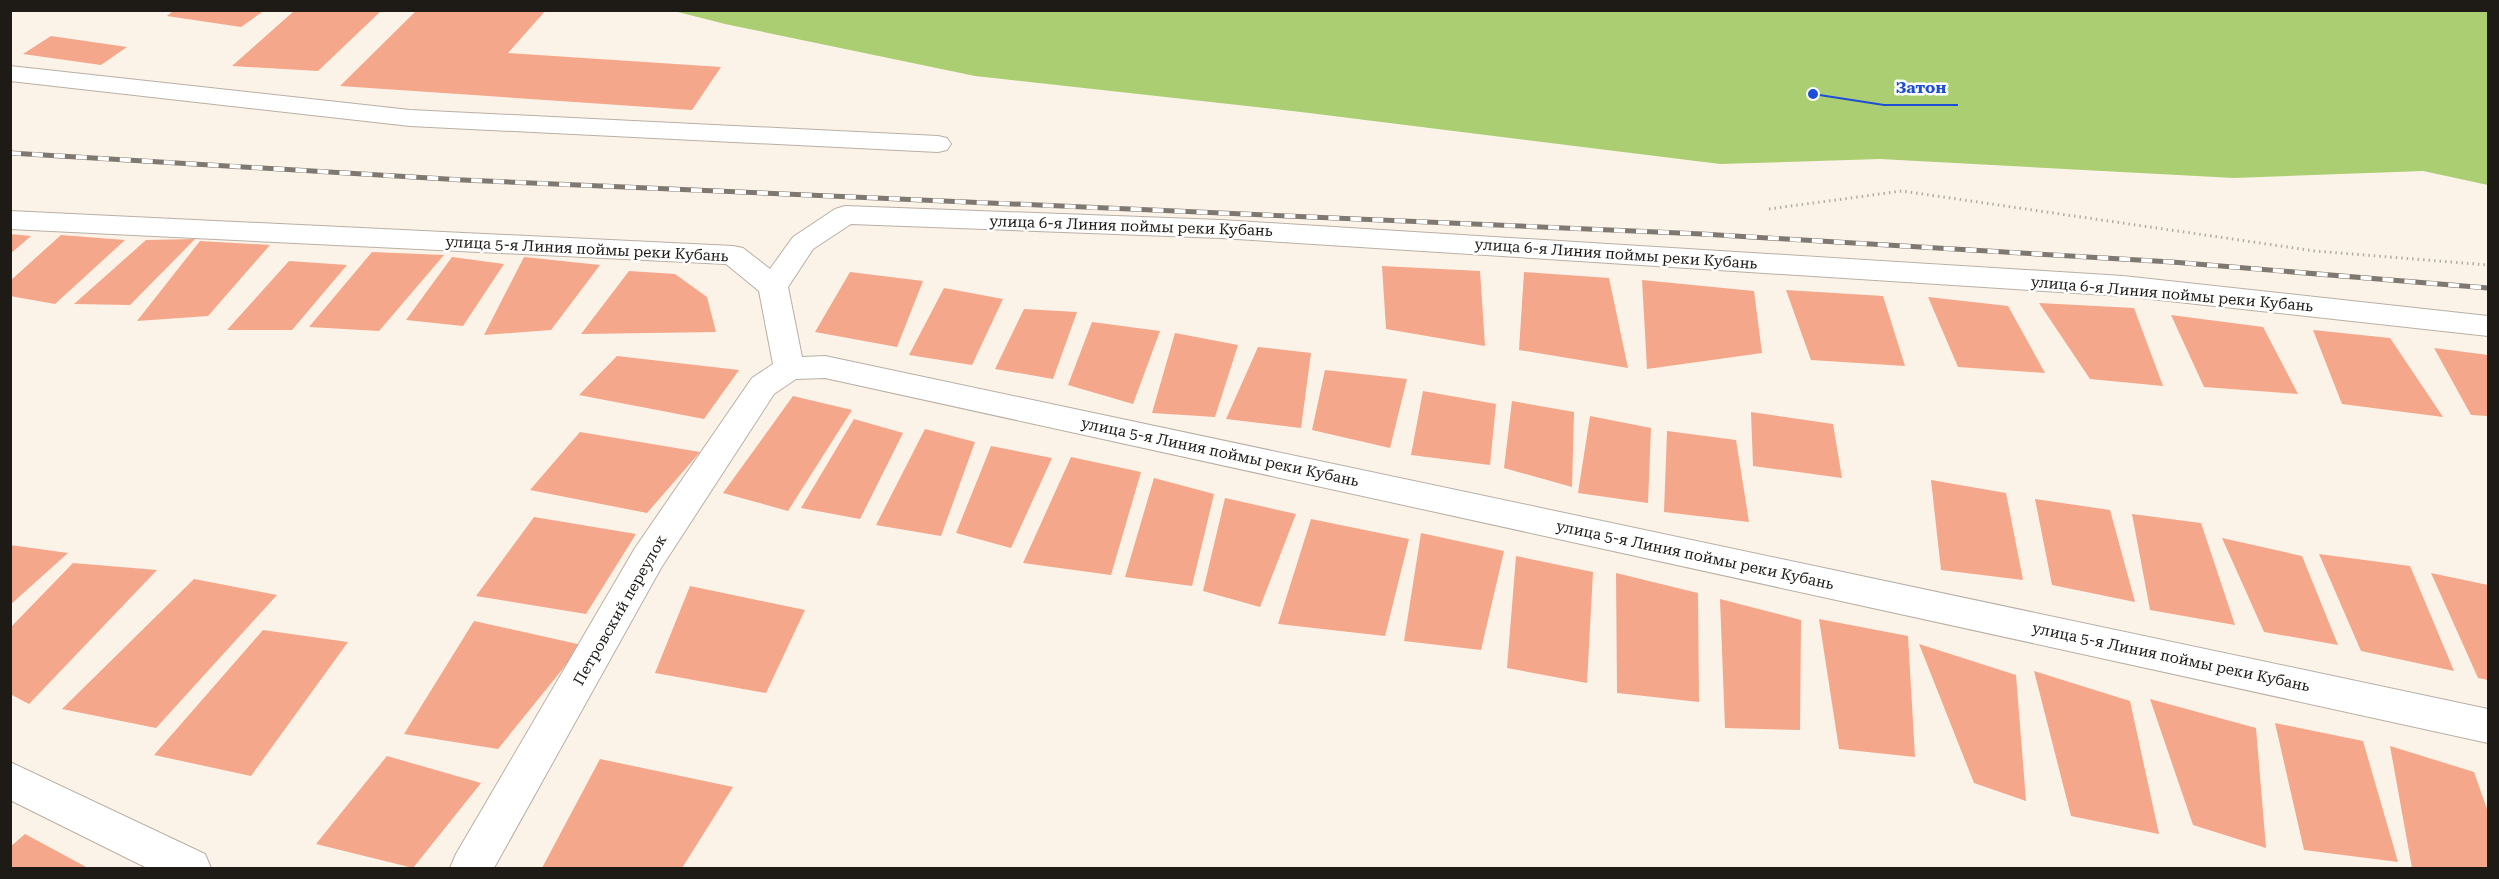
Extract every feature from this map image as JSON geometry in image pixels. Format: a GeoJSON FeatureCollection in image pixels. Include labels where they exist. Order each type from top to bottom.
{"type":"FeatureCollection","features":[{"type":"Feature","properties":{"kind":"street"},"geometry":{"type":"LineString","coordinates":[[10,73],[410,118],[938,144]]}},
{"type":"Feature","properties":{"kind":"street","name":"улица 6-я Линия поймы реки Кубань"},"geometry":{"type":"LineString","coordinates":[[773,287],[803,243],[845,214],[1221,229],[2123,286],[2488,326]]}},
{"type":"Feature","properties":{"kind":"street","name":"улица 5-я Линия поймы реки Кубань"},"geometry":{"type":"LineString","coordinates":[[10,220],[733,255],[773,287]]}},
{"type":"Feature","properties":{"kind":"street"},"geometry":{"type":"LineString","coordinates":[[773,287],[789,368]]}},
{"type":"Feature","properties":{"kind":"street","name":"улица 5-я Линия поймы реки Кубань"},"geometry":{"type":"LineString","coordinates":[[789,368],[825,367],[2488,726]]}},
{"type":"Feature","properties":{"kind":"street","name":"Петровский переулок"},"geometry":{"type":"LineString","coordinates":[[471,868],[648,558],[763,386],[789,368]]}},
{"type":"Feature","properties":{"kind":"street"},"geometry":{"type":"LineString","coordinates":[[10,780],[190,868]]}},
{"type":"Feature","properties":{"kind":"path"},"geometry":{"type":"LineString","coordinates":[[1769,209],[1902,191],[2315,251],[2488,265]]}},
{"type":"Feature","properties":{"kind":"shaded area"},"geometry":{"type":"Polygon","coordinates":[[[674,11],[2488,11],[2488,185],[2423,171],[2234,178],[1880,159],[1720,164],[1301,112],[975,76],[725,24],[674,11]]]}},
{"type":"Feature","properties":{"kind":"building"},"geometry":{"type":"Polygon","coordinates":[[[174,10],[265,10],[241,27],[167,16],[174,10]]]}},
{"type":"Feature","properties":{"kind":"building"},"geometry":{"type":"Polygon","coordinates":[[[295,10],[382,10],[318,71],[232,66],[295,10]]]}},
{"type":"Feature","properties":{"kind":"building"},"geometry":{"type":"Polygon","coordinates":[[[417,10],[546,10],[508,53],[721,67],[692,110],[340,86],[417,10]]]}},
{"type":"Feature","properties":{"kind":"building"},"geometry":{"type":"Polygon","coordinates":[[[51,36],[127,47],[101,65],[23,54],[51,36]]]}},
{"type":"Feature","properties":{"kind":"building"},"geometry":{"type":"Polygon","coordinates":[[[10,234],[31,236],[10,254],[10,234]]]}},
{"type":"Feature","properties":{"kind":"building"},"geometry":{"type":"Polygon","coordinates":[[[61,235],[125,240],[55,304],[10,296],[10,281],[61,235]]]}},
{"type":"Feature","properties":{"kind":"building"},"geometry":{"type":"Polygon","coordinates":[[[195,239],[130,305],[74,304],[146,240],[195,239]]]}},
{"type":"Feature","properties":{"kind":"building"},"geometry":{"type":"Polygon","coordinates":[[[200,241],[270,245],[208,316],[137,321],[200,241]]]}},
{"type":"Feature","properties":{"kind":"building"},"geometry":{"type":"Polygon","coordinates":[[[372,252],[444,255],[379,331],[309,327],[372,252]]]}},
{"type":"Feature","properties":{"kind":"building"},"geometry":{"type":"Polygon","coordinates":[[[452,257],[504,264],[463,326],[406,320],[452,257]]]}},
{"type":"Feature","properties":{"kind":"building"},"geometry":{"type":"Polygon","coordinates":[[[524,257],[600,265],[551,330],[484,335],[524,257]]]}},
{"type":"Feature","properties":{"kind":"building"},"geometry":{"type":"Polygon","coordinates":[[[289,261],[347,265],[292,330],[227,330],[289,261]]]}},
{"type":"Feature","properties":{"kind":"building"},"geometry":{"type":"Polygon","coordinates":[[[1382,266],[1480,271],[1485,346],[1386,329],[1382,266]]]}},
{"type":"Feature","properties":{"kind":"building"},"geometry":{"type":"Polygon","coordinates":[[[629,271],[675,274],[707,297],[716,332],[581,334],[629,271]]]}},
{"type":"Feature","properties":{"kind":"building"},"geometry":{"type":"Polygon","coordinates":[[[850,272],[923,281],[897,347],[815,332],[850,272]]]}},
{"type":"Feature","properties":{"kind":"building"},"geometry":{"type":"Polygon","coordinates":[[[1524,272],[1609,278],[1628,368],[1519,350],[1524,272]]]}},
{"type":"Feature","properties":{"kind":"building"},"geometry":{"type":"Polygon","coordinates":[[[1642,280],[1754,291],[1762,353],[1647,369],[1642,280]]]}},
{"type":"Feature","properties":{"kind":"building"},"geometry":{"type":"Polygon","coordinates":[[[944,288],[1003,299],[972,365],[909,355],[944,288]]]}},
{"type":"Feature","properties":{"kind":"building"},"geometry":{"type":"Polygon","coordinates":[[[1786,290],[1883,296],[1905,366],[1811,360],[1786,290]]]}},
{"type":"Feature","properties":{"kind":"building"},"geometry":{"type":"Polygon","coordinates":[[[1928,297],[2008,306],[2045,373],[1958,367],[1928,297]]]}},
{"type":"Feature","properties":{"kind":"building"},"geometry":{"type":"Polygon","coordinates":[[[2039,303],[2134,308],[2163,386],[2090,379],[2039,303]]]}},
{"type":"Feature","properties":{"kind":"building"},"geometry":{"type":"Polygon","coordinates":[[[1024,309],[1077,312],[1053,379],[995,369],[1024,309]]]}},
{"type":"Feature","properties":{"kind":"building"},"geometry":{"type":"Polygon","coordinates":[[[2171,315],[2263,327],[2298,394],[2204,387],[2171,315]]]}},
{"type":"Feature","properties":{"kind":"building"},"geometry":{"type":"Polygon","coordinates":[[[1092,322],[1160,331],[1133,404],[1068,385],[1092,322]]]}},
{"type":"Feature","properties":{"kind":"building"},"geometry":{"type":"Polygon","coordinates":[[[2313,330],[2390,338],[2443,417],[2342,404],[2313,330]]]}},
{"type":"Feature","properties":{"kind":"building"},"geometry":{"type":"Polygon","coordinates":[[[1175,333],[1238,345],[1215,417],[1152,413],[1175,333]]]}},
{"type":"Feature","properties":{"kind":"building"},"geometry":{"type":"Polygon","coordinates":[[[1258,347],[1311,353],[1301,428],[1226,419],[1258,347]]]}},
{"type":"Feature","properties":{"kind":"building"},"geometry":{"type":"Polygon","coordinates":[[[2434,348],[2488,355],[2488,416],[2471,415],[2434,348]]]}},
{"type":"Feature","properties":{"kind":"building"},"geometry":{"type":"Polygon","coordinates":[[[617,356],[739,370],[704,419],[579,395],[617,356]]]}},
{"type":"Feature","properties":{"kind":"building"},"geometry":{"type":"Polygon","coordinates":[[[1325,370],[1407,379],[1390,448],[1312,430],[1325,370]]]}},
{"type":"Feature","properties":{"kind":"building"},"geometry":{"type":"Polygon","coordinates":[[[1423,391],[1496,404],[1490,465],[1411,455],[1423,391]]]}},
{"type":"Feature","properties":{"kind":"building"},"geometry":{"type":"Polygon","coordinates":[[[793,396],[852,410],[788,511],[723,493],[793,396]]]}},
{"type":"Feature","properties":{"kind":"building"},"geometry":{"type":"Polygon","coordinates":[[[1512,401],[1574,412],[1572,487],[1504,468],[1512,401]]]}},
{"type":"Feature","properties":{"kind":"building"},"geometry":{"type":"Polygon","coordinates":[[[1751,412],[1833,424],[1842,478],[1753,466],[1751,412]]]}},
{"type":"Feature","properties":{"kind":"building"},"geometry":{"type":"Polygon","coordinates":[[[1590,416],[1651,428],[1648,503],[1578,493],[1590,416]]]}},
{"type":"Feature","properties":{"kind":"building"},"geometry":{"type":"Polygon","coordinates":[[[854,419],[903,433],[860,519],[801,508],[854,419]]]}},
{"type":"Feature","properties":{"kind":"building"},"geometry":{"type":"Polygon","coordinates":[[[925,429],[975,442],[941,536],[876,525],[925,429]]]}},
{"type":"Feature","properties":{"kind":"building"},"geometry":{"type":"Polygon","coordinates":[[[1667,431],[1736,440],[1749,522],[1664,512],[1667,431]]]}},
{"type":"Feature","properties":{"kind":"building"},"geometry":{"type":"Polygon","coordinates":[[[580,432],[700,452],[647,513],[530,490],[580,432]]]}},
{"type":"Feature","properties":{"kind":"building"},"geometry":{"type":"Polygon","coordinates":[[[991,446],[1052,458],[1011,548],[956,533],[991,446]]]}},
{"type":"Feature","properties":{"kind":"building"},"geometry":{"type":"Polygon","coordinates":[[[1071,457],[1141,472],[1111,575],[1023,563],[1071,457]]]}},
{"type":"Feature","properties":{"kind":"building"},"geometry":{"type":"Polygon","coordinates":[[[1154,478],[1214,494],[1192,586],[1125,577],[1154,478]]]}},
{"type":"Feature","properties":{"kind":"building"},"geometry":{"type":"Polygon","coordinates":[[[1931,480],[2006,493],[2023,580],[1941,570],[1931,480]]]}},
{"type":"Feature","properties":{"kind":"building"},"geometry":{"type":"Polygon","coordinates":[[[1225,498],[1296,514],[1260,607],[1203,591],[1225,498]]]}},
{"type":"Feature","properties":{"kind":"building"},"geometry":{"type":"Polygon","coordinates":[[[2035,499],[2110,510],[2135,602],[2052,585],[2035,499]]]}},
{"type":"Feature","properties":{"kind":"building"},"geometry":{"type":"Polygon","coordinates":[[[2132,514],[2201,523],[2235,625],[2150,610],[2132,514]]]}},
{"type":"Feature","properties":{"kind":"building"},"geometry":{"type":"Polygon","coordinates":[[[534,517],[636,534],[586,614],[476,596],[534,517]]]}},
{"type":"Feature","properties":{"kind":"building"},"geometry":{"type":"Polygon","coordinates":[[[1311,519],[1409,539],[1385,636],[1278,624],[1311,519]]]}},
{"type":"Feature","properties":{"kind":"building"},"geometry":{"type":"Polygon","coordinates":[[[1421,533],[1504,551],[1481,650],[1404,641],[1421,533]]]}},
{"type":"Feature","properties":{"kind":"building"},"geometry":{"type":"Polygon","coordinates":[[[2222,538],[2302,556],[2338,645],[2264,632],[2222,538]]]}},
{"type":"Feature","properties":{"kind":"building"},"geometry":{"type":"Polygon","coordinates":[[[10,545],[68,553],[10,605],[10,545]]]}},
{"type":"Feature","properties":{"kind":"building"},"geometry":{"type":"Polygon","coordinates":[[[2319,554],[2410,566],[2454,671],[2361,651],[2319,554]]]}},
{"type":"Feature","properties":{"kind":"building"},"geometry":{"type":"Polygon","coordinates":[[[1516,556],[1593,572],[1587,683],[1507,668],[1516,556]]]}},
{"type":"Feature","properties":{"kind":"building"},"geometry":{"type":"Polygon","coordinates":[[[73,563],[157,570],[29,704],[10,694],[10,628],[73,563]]]}},
{"type":"Feature","properties":{"kind":"building"},"geometry":{"type":"Polygon","coordinates":[[[1616,573],[1698,593],[1699,702],[1617,693],[1616,573]]]}},
{"type":"Feature","properties":{"kind":"building"},"geometry":{"type":"Polygon","coordinates":[[[2431,573],[2488,585],[2488,680],[2478,678],[2431,573]]]}},
{"type":"Feature","properties":{"kind":"building"},"geometry":{"type":"Polygon","coordinates":[[[194,579],[277,595],[156,728],[62,709],[194,579]]]}},
{"type":"Feature","properties":{"kind":"building"},"geometry":{"type":"Polygon","coordinates":[[[690,586],[805,610],[766,693],[655,673],[690,586]]]}},
{"type":"Feature","properties":{"kind":"building"},"geometry":{"type":"Polygon","coordinates":[[[1720,599],[1801,620],[1800,730],[1725,728],[1720,599]]]}},
{"type":"Feature","properties":{"kind":"building"},"geometry":{"type":"Polygon","coordinates":[[[1819,619],[1908,636],[1915,757],[1839,749],[1819,619]]]}},
{"type":"Feature","properties":{"kind":"building"},"geometry":{"type":"Polygon","coordinates":[[[474,621],[582,645],[498,749],[404,734],[474,621]]]}},
{"type":"Feature","properties":{"kind":"building"},"geometry":{"type":"Polygon","coordinates":[[[263,630],[348,642],[251,776],[154,755],[263,630]]]}},
{"type":"Feature","properties":{"kind":"building"},"geometry":{"type":"Polygon","coordinates":[[[1919,644],[2016,675],[2026,801],[1974,783],[1919,644]]]}},
{"type":"Feature","properties":{"kind":"building"},"geometry":{"type":"Polygon","coordinates":[[[2034,671],[2130,701],[2159,834],[2071,816],[2034,671]]]}},
{"type":"Feature","properties":{"kind":"building"},"geometry":{"type":"Polygon","coordinates":[[[2150,699],[2256,728],[2266,848],[2193,825],[2150,699]]]}},
{"type":"Feature","properties":{"kind":"building"},"geometry":{"type":"Polygon","coordinates":[[[2275,723],[2363,741],[2398,862],[2304,850],[2275,723]]]}},
{"type":"Feature","properties":{"kind":"building"},"geometry":{"type":"Polygon","coordinates":[[[2390,746],[2474,772],[2488,812],[2488,868],[2412,868],[2390,746]]]}},
{"type":"Feature","properties":{"kind":"building"},"geometry":{"type":"Polygon","coordinates":[[[387,756],[481,783],[413,868],[316,844],[387,756]]]}},
{"type":"Feature","properties":{"kind":"building"},"geometry":{"type":"Polygon","coordinates":[[[600,759],[733,787],[682,868],[542,868],[600,759]]]}},
{"type":"Feature","properties":{"kind":"building"},"geometry":{"type":"Polygon","coordinates":[[[25,834],[88,868],[10,868],[10,847],[25,834]]]}},
{"type":"Feature","properties":{"kind":"railway"},"geometry":{"type":"LineString","coordinates":[[10,153],[463,180],[1702,234],[2172,262],[2488,288]]}},
{"type":"Feature","properties":{"kind":"place","name":"Затон"},"geometry":{"type":"Point","coordinates":[1813,94]}}]}
